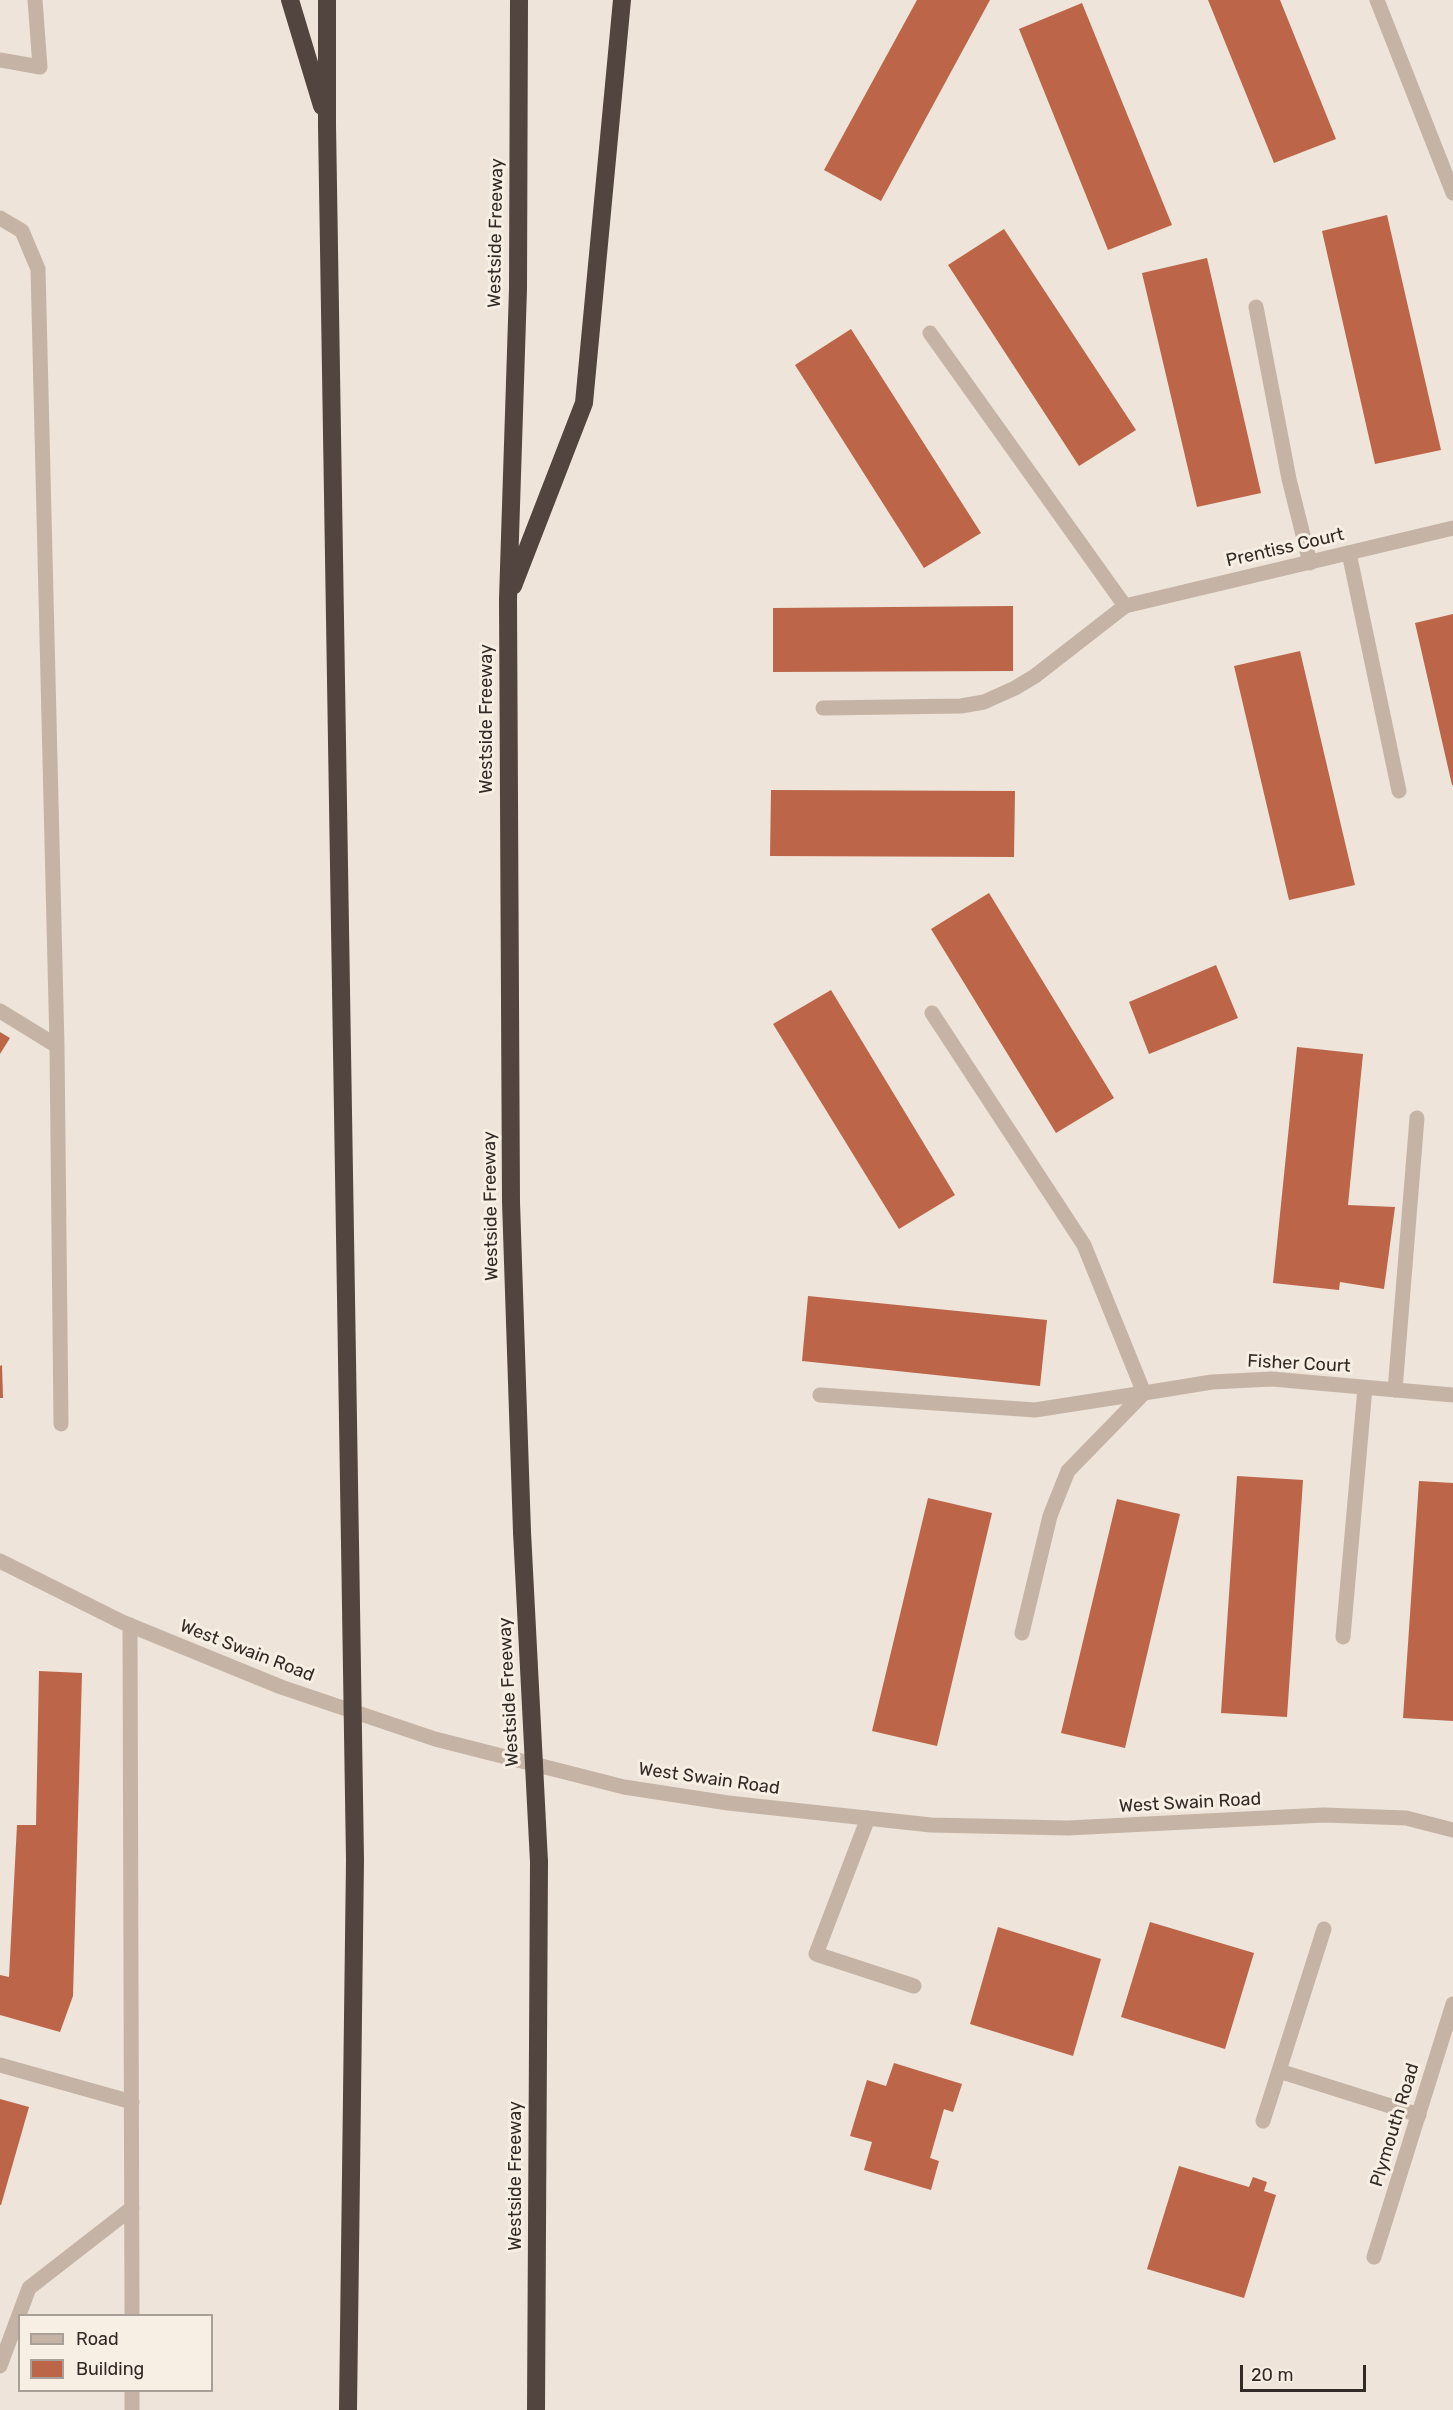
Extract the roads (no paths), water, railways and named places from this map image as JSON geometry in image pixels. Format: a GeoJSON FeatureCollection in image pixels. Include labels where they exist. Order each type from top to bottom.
{"type":"FeatureCollection","features":[{"type":"Feature","properties":{"kind":"highway"},"geometry":{"type":"LineString","coordinates":[[290,0],[327,125]]}},
{"type":"Feature","properties":{"kind":"highway"},"geometry":{"type":"LineString","coordinates":[[327,0],[327,125],[355,1860],[348,2410]]}},
{"type":"Feature","properties":{"kind":"highway","name":"Westside Freeway"},"geometry":{"type":"LineString","coordinates":[[519,0],[518,290],[508,599],[511,1202],[522,1532],[539,1862],[536,2410]]}},
{"type":"Feature","properties":{"kind":"highway"},"geometry":{"type":"LineString","coordinates":[[508,599],[584,403],[622,0]]}},
{"type":"Feature","properties":{"kind":"street"},"geometry":{"type":"LineString","coordinates":[[0,60],[40,67],[35,0]]}},
{"type":"Feature","properties":{"kind":"street"},"geometry":{"type":"LineString","coordinates":[[1377,0],[1453,193]]}},
{"type":"Feature","properties":{"kind":"street"},"geometry":{"type":"LineString","coordinates":[[0,218],[22,231],[38,269],[57,1046],[61,1424]]}},
{"type":"Feature","properties":{"kind":"street"},"geometry":{"type":"LineString","coordinates":[[1256,307],[1289,478],[1310,562]]}},
{"type":"Feature","properties":{"kind":"street"},"geometry":{"type":"LineString","coordinates":[[823,708],[961,706],[984,702],[1035,676],[1125,606],[930,333]]}},
{"type":"Feature","properties":{"kind":"street","name":"Prentiss Court"},"geometry":{"type":"LineString","coordinates":[[1125,606],[1453,528]]}},
{"type":"Feature","properties":{"kind":"street"},"geometry":{"type":"LineString","coordinates":[[1349,553],[1398,791]]}},
{"type":"Feature","properties":{"kind":"street"},"geometry":{"type":"LineString","coordinates":[[0,1011],[57,1046]]}},
{"type":"Feature","properties":{"kind":"street"},"geometry":{"type":"LineString","coordinates":[[932,1012],[1083,1245],[1144,1393],[1068,1471],[1050,1516],[1022,1633]]}},
{"type":"Feature","properties":{"kind":"street"},"geometry":{"type":"LineString","coordinates":[[1395,1390],[1417,1118]]}},
{"type":"Feature","properties":{"kind":"street","name":"Fisher Court"},"geometry":{"type":"LineString","coordinates":[[820,1395],[1035,1410],[1212,1382],[1272,1379],[1453,1395]]}},
{"type":"Feature","properties":{"kind":"street"},"geometry":{"type":"LineString","coordinates":[[1343,1637],[1365,1388]]}},
{"type":"Feature","properties":{"kind":"street","name":"West Swain Road"},"geometry":{"type":"LineString","coordinates":[[0,1561],[130,1625],[281,1687],[435,1739],[624,1787],[728,1803],[931,1825],[1068,1828],[1324,1815],[1406,1818],[1453,1830]]}},
{"type":"Feature","properties":{"kind":"street"},"geometry":{"type":"LineString","coordinates":[[130,1625],[132,2314]]}},
{"type":"Feature","properties":{"kind":"street"},"geometry":{"type":"LineString","coordinates":[[868,1818],[816,1954],[914,1986]]}},
{"type":"Feature","properties":{"kind":"street"},"geometry":{"type":"LineString","coordinates":[[1263,2121],[1324,1929]]}},
{"type":"Feature","properties":{"kind":"street","name":"Plymouth Road"},"geometry":{"type":"LineString","coordinates":[[1374,2257],[1453,2004]]}},
{"type":"Feature","properties":{"kind":"street"},"geometry":{"type":"LineString","coordinates":[[0,2065],[132,2102]]}},
{"type":"Feature","properties":{"kind":"street"},"geometry":{"type":"LineString","coordinates":[[1279,2071],[1419,2115]]}},
{"type":"Feature","properties":{"kind":"street"},"geometry":{"type":"LineString","coordinates":[[19,2314],[29,2288],[132,2208]]}},
{"type":"Feature","properties":{"kind":"street"},"geometry":{"type":"LineString","coordinates":[[0,2366],[18,2318]]}},
{"type":"Feature","properties":{"kind":"street"},"geometry":{"type":"LineString","coordinates":[[132,2392],[132,2410]]}}]}
